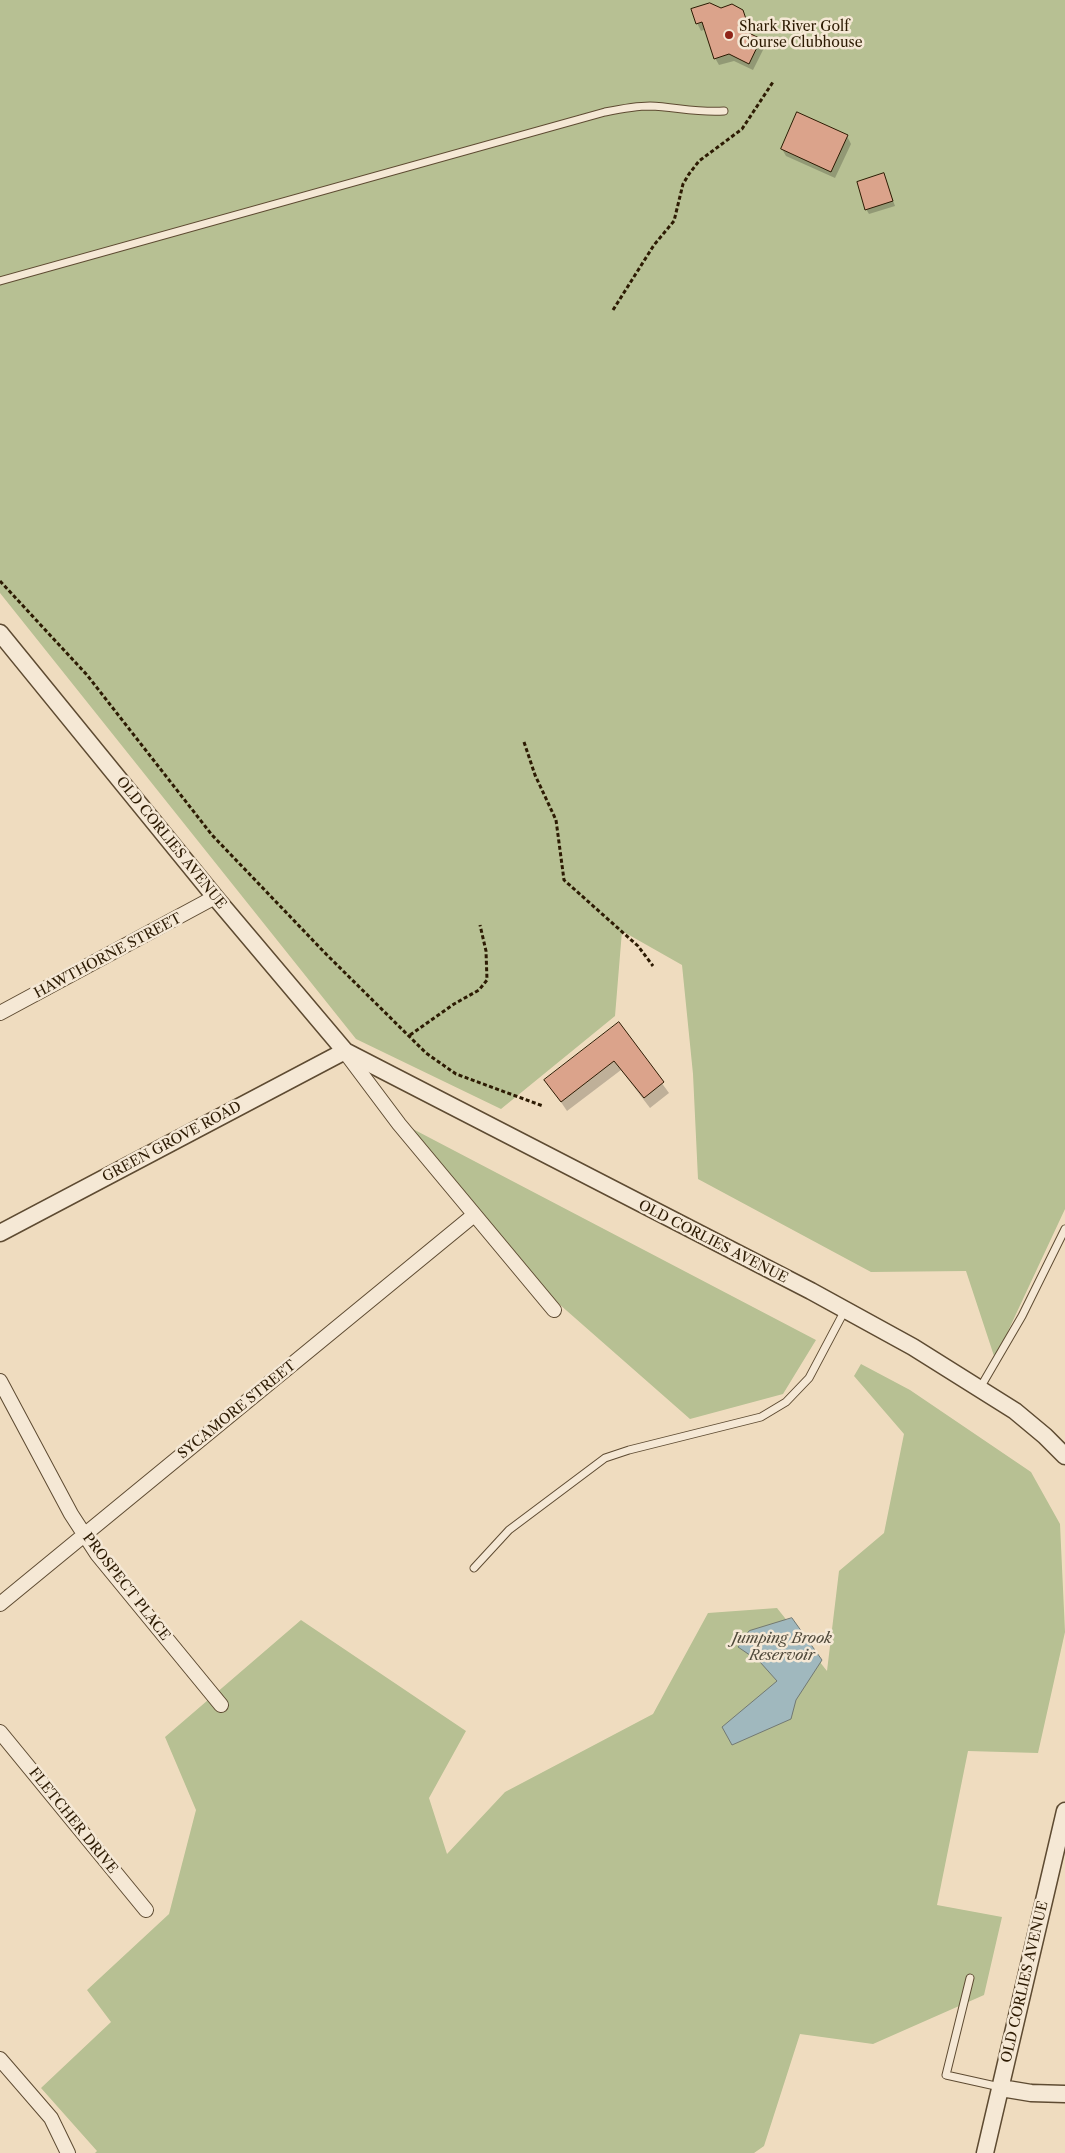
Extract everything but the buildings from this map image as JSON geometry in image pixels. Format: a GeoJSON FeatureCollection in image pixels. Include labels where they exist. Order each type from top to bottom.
{"type":"FeatureCollection","features":[{"type":"Feature","properties":{"kind":"street","name":"OLD CORLIES AVENUE"},"geometry":{"type":"LineString","coordinates":[[0,633],[215,897],[345,1051],[399,1124],[554,1310]]}},
{"type":"Feature","properties":{"kind":"street","name":"HAWTHORNE STREET"},"geometry":{"type":"LineString","coordinates":[[0,1013],[215,897]]}},
{"type":"Feature","properties":{"kind":"street","name":"OLD CORLIES AVENUE"},"geometry":{"type":"LineString","coordinates":[[345,1051],[914,1347],[980,1388],[1045,1436],[1065,1456]]}},
{"type":"Feature","properties":{"kind":"street","name":"GREEN GROVE ROAD"},"geometry":{"type":"LineString","coordinates":[[0,1233],[345,1051]]}},
{"type":"Feature","properties":{"kind":"street","name":"SYCAMORE STREET"},"geometry":{"type":"LineString","coordinates":[[0,1604],[474,1215]]}},
{"type":"Feature","properties":{"kind":"street","name":"PROSPECT PLACE"},"geometry":{"type":"LineString","coordinates":[[0,1381],[71,1514],[85,1535],[129,1596],[221,1705]]}},
{"type":"Feature","properties":{"kind":"street","name":"FLETCHER DRIVE"},"geometry":{"type":"LineString","coordinates":[[0,1732],[146,1910]]}},
{"type":"Feature","properties":{"kind":"street","name":"OLD CORLIES AVENUE"},"geometry":{"type":"LineString","coordinates":[[985,2153],[1065,1811]]}},
{"type":"Feature","properties":{"kind":"street"},"geometry":{"type":"LineString","coordinates":[[0,2059],[51,2118],[68,2153]]}},
{"type":"Feature","properties":{"kind":"street"},"geometry":{"type":"LineString","coordinates":[[1000,2088],[1031,2093],[1065,2094]]}},
{"type":"Feature","properties":{"kind":"lane"},"geometry":{"type":"LineString","coordinates":[[0,281],[604,112],[628,107],[652,106],[704,113],[724,111]]}},
{"type":"Feature","properties":{"kind":"lane"},"geometry":{"type":"LineString","coordinates":[[980,1388],[1022,1316],[1065,1229]]}},
{"type":"Feature","properties":{"kind":"lane"},"geometry":{"type":"LineString","coordinates":[[474,1568],[510,1530],[604,1458],[762,1417],[786,1402],[809,1378],[846,1310]]}},
{"type":"Feature","properties":{"kind":"lane"},"geometry":{"type":"LineString","coordinates":[[970,1978],[946,2075],[1000,2088]]}},
{"type":"Feature","properties":{"kind":"path"},"geometry":{"type":"LineString","coordinates":[[614,310],[654,245],[674,221],[683,184],[689,174],[699,161],[742,129],[773,82]]}},
{"type":"Feature","properties":{"kind":"path"},"geometry":{"type":"LineString","coordinates":[[0,580],[87,674],[130,734],[212,835],[338,966],[410,1035],[426,1053],[456,1074],[543,1106]]}},
{"type":"Feature","properties":{"kind":"path"},"geometry":{"type":"LineString","coordinates":[[524,742],[535,775],[556,820],[564,880],[638,946],[653,966]]}},
{"type":"Feature","properties":{"kind":"path"},"geometry":{"type":"LineString","coordinates":[[410,1035],[447,1009],[479,990],[487,980],[486,951],[480,925]]}},
{"type":"Feature","properties":{"kind":"green space"},"geometry":{"type":"Polygon","coordinates":[[[0,0],[1065,0],[1065,1209],[995,1359],[966,1271],[871,1272],[698,1179],[693,1074],[682,965],[622,931],[615,1016],[501,1109],[356,1039],[0,593],[0,0]]]}},
{"type":"Feature","properties":{"kind":"green space"},"geometry":{"type":"Polygon","coordinates":[[[411,1128],[816,1340],[783,1394],[690,1419],[542,1289],[411,1128]]]}},
{"type":"Feature","properties":{"kind":"green space"},"geometry":{"type":"Polygon","coordinates":[[[861,1364],[910,1390],[1031,1472],[1060,1524],[1065,1632],[1038,1753],[968,1751],[937,1905],[1002,1917],[984,1995],[873,2044],[800,2034],[764,2146],[754,2153],[95,2153],[97,2151],[41,2088],[111,2022],[87,1990],[169,1914],[196,1810],[165,1737],[301,1620],[466,1731],[429,1798],[447,1854],[505,1792],[653,1714],[708,1613],[777,1608],[827,1671],[839,1571],[884,1533],[904,1434],[854,1376],[861,1364]]]}},
{"type":"Feature","properties":{"kind":"water","name":"Jumping Brook Reservoir"},"geometry":{"type":"Polygon","coordinates":[[[792,1618],[822,1660],[796,1700],[791,1719],[732,1745],[722,1727],[777,1681],[760,1662],[738,1647],[749,1631],[792,1618]]]}},
{"type":"Feature","properties":{"kind":"place","name":"Shark River Golf Course Clubhouse"},"geometry":{"type":"Point","coordinates":[729,35]}}]}
